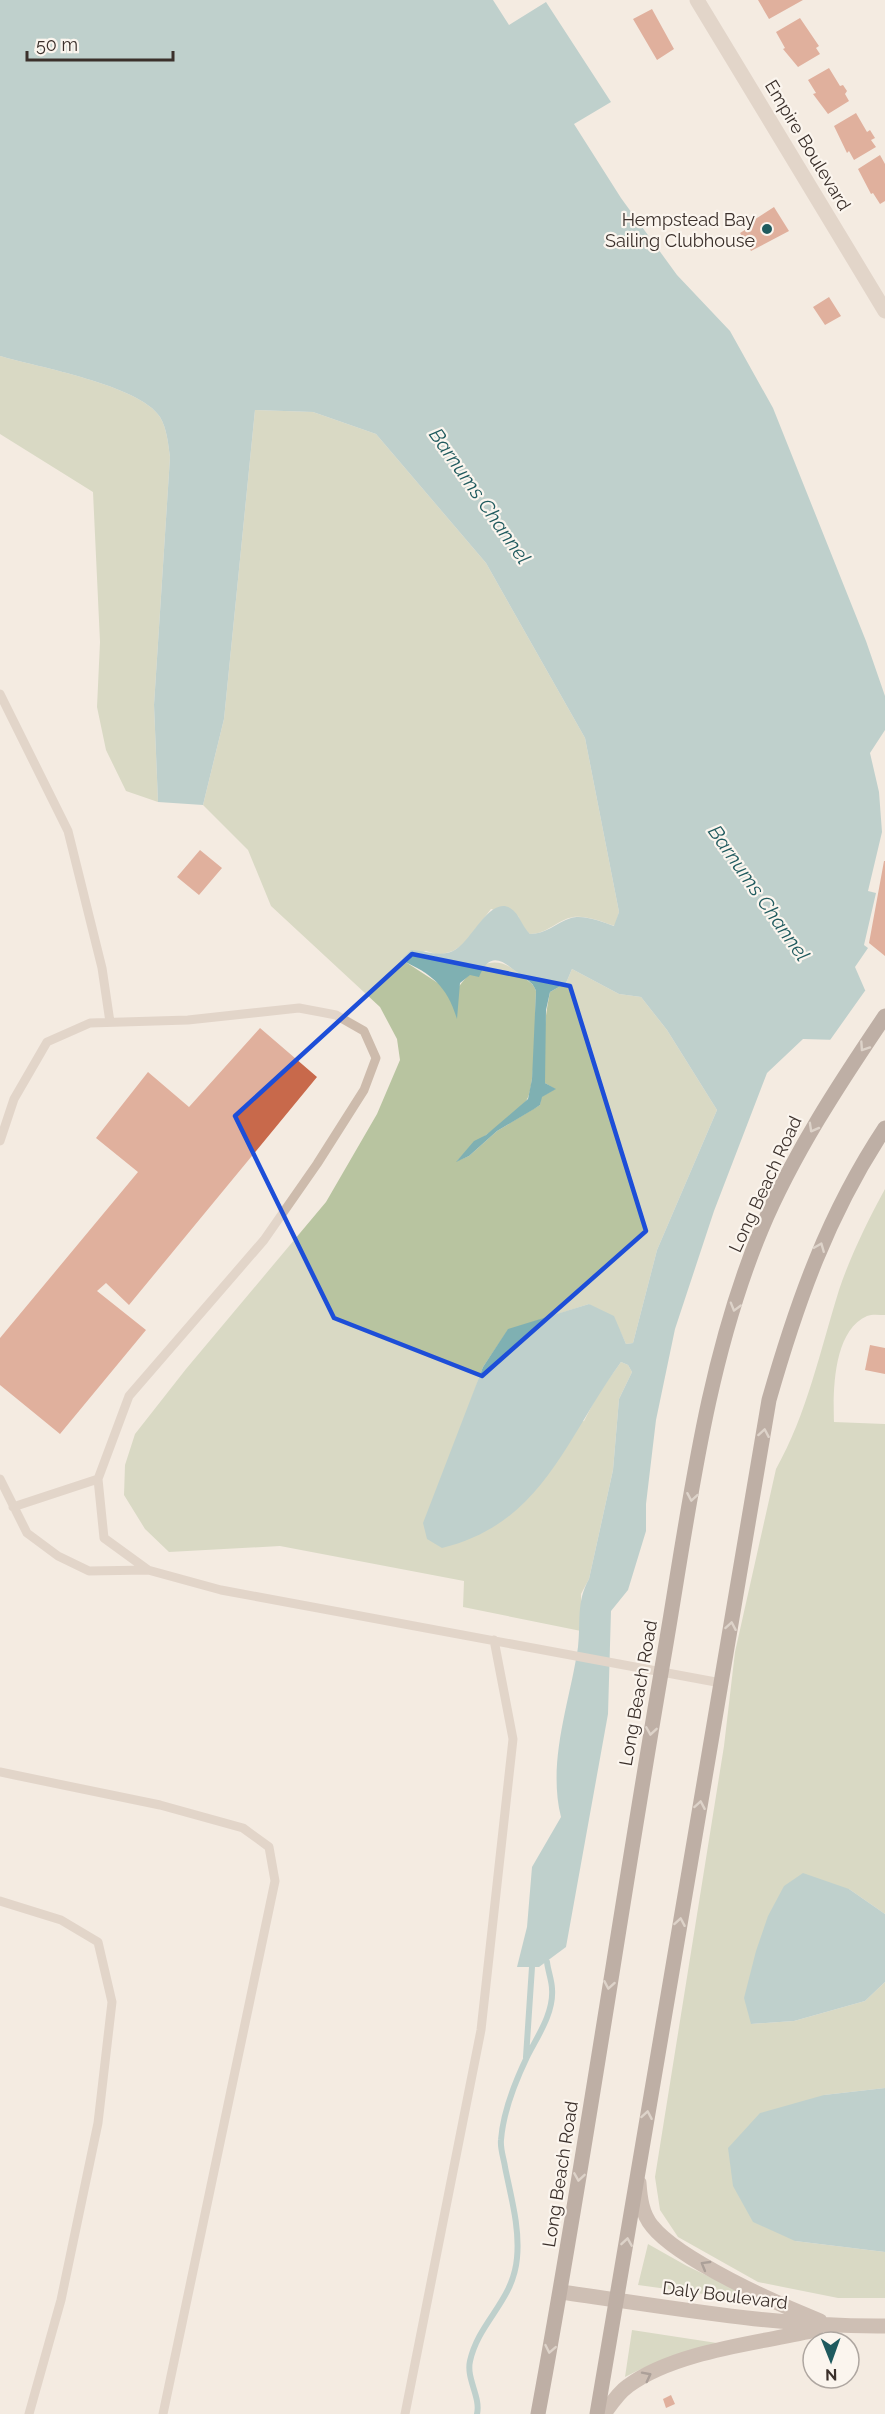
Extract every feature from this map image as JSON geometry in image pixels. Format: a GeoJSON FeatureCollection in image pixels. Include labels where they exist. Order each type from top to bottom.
{"type":"FeatureCollection","features":[{"type":"Feature","properties":{"kind":"main road","name":"Long Beach Road"},"geometry":{"type":"LineString","coordinates":[[538,2414],[561,2292],[661,1674],[696,1472],[720,1359],[739,1291],[761,1230],[791,1167],[843,1078],[885,1016]]}},
{"type":"Feature","properties":{"kind":"main road"},"geometry":{"type":"LineString","coordinates":[[597,2414],[769,1400],[794,1313],[831,1222],[861,1164],[885,1128]]}},
{"type":"Feature","properties":{"kind":"main road"},"geometry":{"type":"LineString","coordinates":[[637,2172],[640,2199],[652,2227],[688,2256],[799,2313],[834,2326]]}},
{"type":"Feature","properties":{"kind":"main road","name":"Daly Boulevard"},"geometry":{"type":"LineString","coordinates":[[561,2292],[748,2319],[834,2326],[885,2326]]}},
{"type":"Feature","properties":{"kind":"main road"},"geometry":{"type":"LineString","coordinates":[[604,2414],[627,2387],[649,2374],[699,2356],[834,2326]]}},
{"type":"Feature","properties":{"kind":"street","name":"Empire Boulevard"},"geometry":{"type":"LineString","coordinates":[[697,0],[885,311]]}},
{"type":"Feature","properties":{"kind":"lane"},"geometry":{"type":"LineString","coordinates":[[0,694],[68,831],[102,968],[110,1022]]}},
{"type":"Feature","properties":{"kind":"lane"},"geometry":{"type":"LineString","coordinates":[[0,1141],[14,1099],[47,1042],[90,1023],[188,1020],[299,1008],[336,1015],[364,1031],[376,1058],[364,1090],[318,1164],[264,1240],[129,1396],[98,1479],[104,1538],[148,1570]]}},
{"type":"Feature","properties":{"kind":"lane"},"geometry":{"type":"LineString","coordinates":[[0,1479],[27,1533],[58,1556],[89,1571],[148,1570],[221,1590],[494,1640],[661,1674],[721,1683]]}},
{"type":"Feature","properties":{"kind":"lane"},"geometry":{"type":"LineString","coordinates":[[13,1507],[98,1479]]}},
{"type":"Feature","properties":{"kind":"lane"},"geometry":{"type":"LineString","coordinates":[[405,2414],[481,2030],[513,1739],[494,1640]]}},
{"type":"Feature","properties":{"kind":"lane"},"geometry":{"type":"LineString","coordinates":[[0,1772],[160,1805],[243,1827],[269,1846],[275,1881],[162,2414]]}},
{"type":"Feature","properties":{"kind":"lane"},"geometry":{"type":"LineString","coordinates":[[0,1901],[61,1920],[98,1942],[112,2002],[98,2123],[61,2300],[29,2414]]}},
{"type":"Feature","properties":{"kind":"highlighted area"},"geometry":{"type":"Polygon","coordinates":[[[412,954],[570,986],[646,1231],[482,1376],[334,1318],[235,1116],[412,954]]]}},
{"type":"Feature","properties":{"kind":"green space"},"geometry":{"type":"Polygon","coordinates":[[[0,356],[86,379],[132,396],[149,406],[160,417],[164,426],[170,457],[154,705],[158,802],[126,791],[106,750],[97,707],[100,642],[93,492],[0,434],[0,356]]]}},
{"type":"Feature","properties":{"kind":"green space"},"geometry":{"type":"Polygon","coordinates":[[[255,410],[313,412],[376,434],[486,563],[585,738],[619,912],[615,926],[589,918],[573,917],[542,932],[530,934],[523,928],[518,916],[491,909],[464,944],[453,951],[439,955],[426,951],[401,959],[444,987],[451,999],[472,972],[490,963],[500,963],[510,967],[536,991],[532,1082],[526,1101],[457,1161],[469,1156],[497,1131],[540,1105],[541,1097],[555,1089],[545,1083],[543,1049],[546,1014],[550,992],[566,983],[572,969],[619,994],[641,997],[667,1030],[717,1110],[657,1250],[633,1343],[626,1344],[620,1331],[589,1304],[508,1330],[483,1367],[457,1439],[584,1421],[598,1394],[621,1362],[628,1365],[632,1372],[619,1399],[613,1470],[589,1579],[581,1594],[581,1631],[463,1607],[464,1581],[280,1546],[169,1552],[145,1529],[124,1495],[125,1465],[135,1434],[186,1369],[326,1202],[377,1114],[400,1060],[397,1039],[380,1007],[271,906],[248,850],[203,805],[224,719],[255,410]]]}},
{"type":"Feature","properties":{"kind":"green space"},"geometry":{"type":"Polygon","coordinates":[[[885,1189],[885,1315],[867,1316],[847,1335],[837,1363],[834,1422],[885,1424],[885,1914],[849,1889],[751,2024],[794,2021],[865,2001],[885,1982],[885,2088],[824,2095],[795,2241],[885,2252],[885,2298],[838,2298],[758,2282],[678,2237],[660,2210],[655,2177],[724,1746],[735,1652],[776,1469],[805,1404],[843,1277],[885,1189]]]}},
{"type":"Feature","properties":{"kind":"green space"},"geometry":{"type":"Polygon","coordinates":[[[648,2244],[687,2266],[762,2302],[638,2285],[648,2244]]]}},
{"type":"Feature","properties":{"kind":"green space"},"geometry":{"type":"Polygon","coordinates":[[[632,2330],[730,2345],[676,2356],[625,2377],[632,2330]]]}},
{"type":"Feature","properties":{"kind":"water","name":"Barnums Channel"},"geometry":{"type":"Polygon","coordinates":[[[0,0],[493,0],[509,25],[546,2],[611,102],[574,124],[621,198],[677,275],[730,331],[773,408],[866,641],[885,696],[885,730],[870,753],[879,792],[882,832],[868,891],[876,893],[864,945],[868,948],[855,967],[865,990],[885,1004],[837,1040],[803,1039],[767,1073],[714,1211],[675,1329],[656,1420],[646,1504],[646,1531],[628,1590],[611,1611],[608,1714],[566,1947],[539,1967],[517,1967],[527,1927],[532,1867],[561,1817],[557,1796],[557,1775],[561,1732],[578,1647],[582,1596],[589,1579],[613,1470],[619,1399],[632,1372],[628,1365],[621,1362],[549,1474],[529,1498],[505,1519],[477,1536],[442,1548],[427,1539],[423,1523],[483,1367],[508,1329],[589,1304],[614,1316],[626,1344],[633,1343],[657,1250],[717,1110],[667,1030],[641,997],[619,994],[572,969],[566,983],[550,992],[546,1010],[545,1083],[556,1089],[542,1097],[540,1105],[497,1131],[469,1156],[456,1162],[474,1141],[486,1135],[528,1099],[532,1079],[536,991],[531,983],[511,967],[494,960],[484,968],[479,977],[470,975],[460,983],[457,1019],[448,998],[437,982],[421,970],[401,960],[411,950],[438,954],[453,951],[467,939],[487,914],[502,906],[510,908],[519,917],[530,934],[541,932],[576,917],[593,919],[614,926],[619,912],[585,738],[486,563],[376,434],[313,412],[255,410],[224,719],[203,805],[158,802],[154,705],[170,457],[167,436],[160,417],[149,406],[132,396],[86,379],[0,356],[0,0]]]}},
{"type":"Feature","properties":{"kind":"water"},"geometry":{"type":"Polygon","coordinates":[[[803,1873],[849,1889],[885,1914],[885,1982],[865,2001],[794,2021],[751,2024],[744,1998],[768,1916],[784,1886],[803,1873]]]}},
{"type":"Feature","properties":{"kind":"water"},"geometry":{"type":"Polygon","coordinates":[[[885,2088],[885,2252],[795,2241],[753,2222],[733,2186],[728,2148],[760,2113],[824,2095],[885,2088]]]}},
{"type":"Feature","properties":{"kind":"pier"},"geometry":{"type":"Polygon","coordinates":[[[867,988],[885,1000],[885,1077],[836,1043],[828,1043],[867,988]]]}},
{"type":"Feature","properties":{"kind":"building"},"geometry":{"type":"Polygon","coordinates":[[[758,0],[803,0],[769,19],[758,0]]]}},
{"type":"Feature","properties":{"kind":"building"},"geometry":{"type":"Polygon","coordinates":[[[652,9],[674,49],[657,60],[633,19],[652,9]]]}},
{"type":"Feature","properties":{"kind":"building"},"geometry":{"type":"Polygon","coordinates":[[[800,18],[819,46],[816,48],[820,54],[798,67],[783,49],[785,48],[776,32],[800,18]]]}},
{"type":"Feature","properties":{"kind":"building"},"geometry":{"type":"Polygon","coordinates":[[[829,68],[840,86],[843,85],[847,91],[845,94],[849,101],[828,114],[813,94],[816,93],[808,80],[829,68]]]}},
{"type":"Feature","properties":{"kind":"building"},"geometry":{"type":"Polygon","coordinates":[[[856,113],[867,132],[870,130],[875,138],[871,140],[876,147],[854,160],[849,151],[847,153],[834,126],[856,113]]]}},
{"type":"Feature","properties":{"kind":"building"},"geometry":{"type":"Polygon","coordinates":[[[880,155],[885,164],[885,201],[880,204],[873,193],[871,194],[858,169],[880,155]]]}},
{"type":"Feature","properties":{"kind":"building","name":"Hempstead Bay Sailing Clubhouse"},"geometry":{"type":"Polygon","coordinates":[[[774,207],[789,231],[751,251],[740,233],[748,228],[746,225],[774,207]]]}},
{"type":"Feature","properties":{"kind":"building"},"geometry":{"type":"Polygon","coordinates":[[[829,297],[841,316],[825,325],[813,307],[829,297]]]}},
{"type":"Feature","properties":{"kind":"building"},"geometry":{"type":"Polygon","coordinates":[[[200,850],[222,868],[199,895],[177,877],[200,850]]]}},
{"type":"Feature","properties":{"kind":"building"},"geometry":{"type":"Polygon","coordinates":[[[885,861],[885,956],[869,943],[885,861]]]}},
{"type":"Feature","properties":{"kind":"building"},"geometry":{"type":"Polygon","coordinates":[[[260,1028],[317,1077],[129,1305],[106,1283],[97,1291],[146,1330],[60,1434],[0,1385],[0,1338],[138,1172],[96,1138],[148,1072],[189,1107],[260,1028]]]}},
{"type":"Feature","properties":{"kind":"building"},"geometry":{"type":"Polygon","coordinates":[[[870,1345],[885,1348],[885,1374],[865,1370],[870,1345]]]}},
{"type":"Feature","properties":{"kind":"building"},"geometry":{"type":"Polygon","coordinates":[[[671,2395],[675,2404],[666,2408],[663,2399],[671,2395]]]}},
{"type":"Feature","properties":{"kind":"waterway"},"geometry":{"type":"LineString","coordinates":[[477,2414],[477,2401],[469,2368],[470,2361],[474,2347],[509,2287],[514,2273],[518,2247],[516,2224],[501,2147],[502,2130],[514,2087],[550,2007],[552,1986],[547,1962]]}},
{"type":"Feature","properties":{"kind":"waterway"},"geometry":{"type":"LineString","coordinates":[[526,2057],[532,1967]]}},
{"type":"Feature","properties":{"kind":"place","name":"Hempstead Bay Sailing Clubhouse"},"geometry":{"type":"Point","coordinates":[767,229]}}]}
